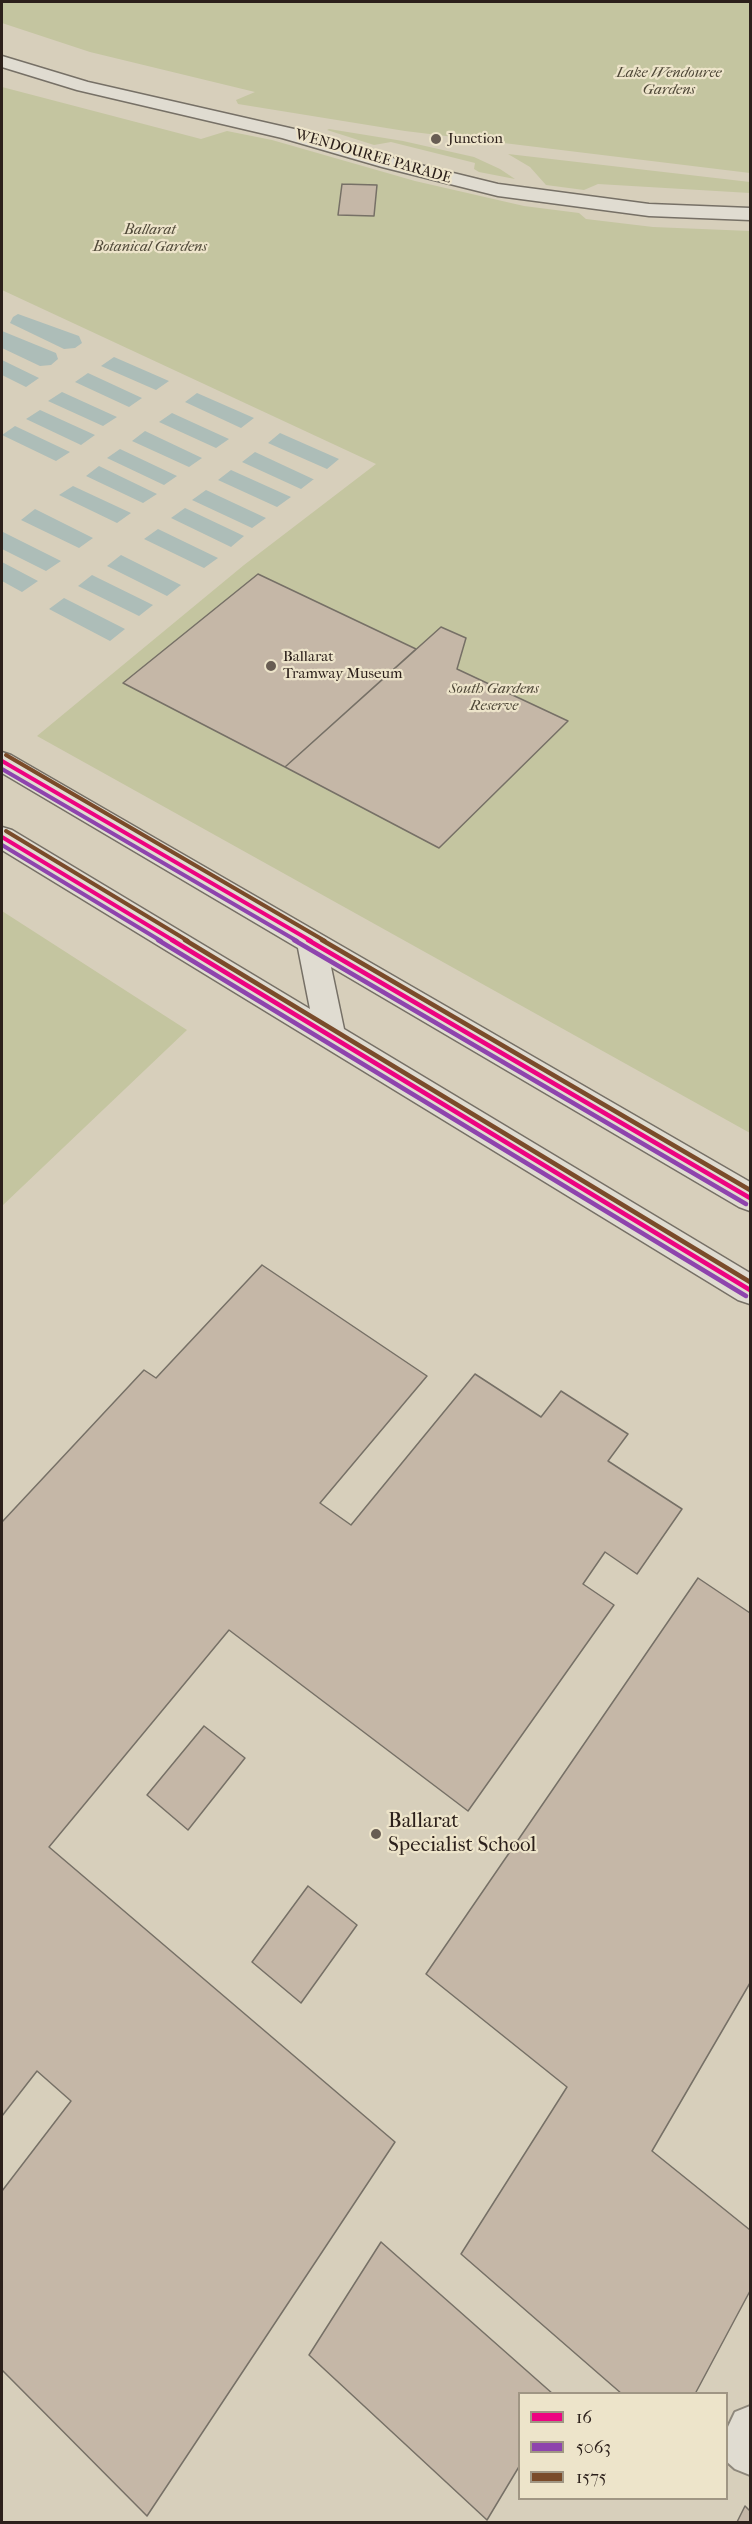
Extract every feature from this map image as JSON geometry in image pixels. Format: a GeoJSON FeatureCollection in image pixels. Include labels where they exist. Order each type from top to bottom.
{"type":"FeatureCollection","features":[{"type":"Feature","properties":{"kind":"main road","name":"WENDOUREE PARADE"},"geometry":{"type":"LineString","coordinates":[[2,61],[83,86],[287,133],[389,163],[498,190],[649,210],[750,214]]}},
{"type":"Feature","properties":{"kind":"main road"},"geometry":{"type":"LineString","coordinates":[[2,761],[750,1198]]}},
{"type":"Feature","properties":{"kind":"main road"},"geometry":{"type":"LineString","coordinates":[[2,837],[750,1290]]}},
{"type":"Feature","properties":{"kind":"main road"},"geometry":{"type":"LineString","coordinates":[[312,943],[330,1035]]}},
{"type":"Feature","properties":{"kind":"lane"},"geometry":{"type":"LineString","coordinates":[[750,2427],[741,2446],[750,2454]]}},
{"type":"Feature","properties":{"kind":"green space","name":"Lake Wendouree Gardens"},"geometry":{"type":"Polygon","coordinates":[[[2,2],[750,2],[750,173],[405,131],[238,104],[236,100],[255,92],[90,52],[2,23],[2,2]]]}},
{"type":"Feature","properties":{"kind":"green space","name":"South Gardens Reserve"},"geometry":{"type":"Polygon","coordinates":[[[2,87],[201,139],[227,131],[272,140],[415,181],[524,206],[579,213],[586,219],[653,227],[750,231],[750,1133],[37,736],[244,565],[376,464],[2,290],[2,87]]]}},
{"type":"Feature","properties":{"kind":"green space"},"geometry":{"type":"Polygon","coordinates":[[[327,130],[403,141],[474,157],[515,179],[479,172],[474,169],[475,163],[391,142],[374,145],[327,130]]]}},
{"type":"Feature","properties":{"kind":"green space"},"geometry":{"type":"Polygon","coordinates":[[[508,154],[750,182],[750,193],[598,184],[584,190],[546,185],[530,167],[508,154]]]}},
{"type":"Feature","properties":{"kind":"green space"},"geometry":{"type":"Polygon","coordinates":[[[2,911],[187,1030],[2,1206],[2,911]]]}},
{"type":"Feature","properties":{"kind":"shaded area"},"geometry":{"type":"Polygon","coordinates":[[[18,314],[79,336],[82,343],[75,348],[64,349],[10,323],[18,314]]]}},
{"type":"Feature","properties":{"kind":"shaded area"},"geometry":{"type":"Polygon","coordinates":[[[2,331],[56,353],[58,359],[51,365],[40,366],[2,348],[2,331]]]}},
{"type":"Feature","properties":{"kind":"shaded area"},"geometry":{"type":"Polygon","coordinates":[[[114,357],[169,381],[156,390],[101,366],[114,357]]]}},
{"type":"Feature","properties":{"kind":"shaded area"},"geometry":{"type":"Polygon","coordinates":[[[2,360],[39,378],[26,387],[2,375],[2,360]]]}},
{"type":"Feature","properties":{"kind":"shaded area"},"geometry":{"type":"Polygon","coordinates":[[[88,373],[142,398],[129,407],[75,382],[88,373]]]}},
{"type":"Feature","properties":{"kind":"shaded area"},"geometry":{"type":"Polygon","coordinates":[[[62,392],[117,417],[103,426],[48,401],[62,392]]]}},
{"type":"Feature","properties":{"kind":"shaded area"},"geometry":{"type":"Polygon","coordinates":[[[197,393],[254,418],[241,428],[185,402],[197,393]]]}},
{"type":"Feature","properties":{"kind":"shaded area"},"geometry":{"type":"Polygon","coordinates":[[[40,410],[95,435],[81,445],[26,419],[40,410]]]}},
{"type":"Feature","properties":{"kind":"shaded area"},"geometry":{"type":"Polygon","coordinates":[[[172,413],[229,439],[216,448],[159,422],[172,413]]]}},
{"type":"Feature","properties":{"kind":"shaded area"},"geometry":{"type":"Polygon","coordinates":[[[15,426],[70,452],[56,461],[2,435],[15,426]]]}},
{"type":"Feature","properties":{"kind":"shaded area"},"geometry":{"type":"Polygon","coordinates":[[[145,431],[202,458],[189,467],[132,441],[145,431]]]}},
{"type":"Feature","properties":{"kind":"shaded area"},"geometry":{"type":"Polygon","coordinates":[[[280,433],[339,459],[327,469],[268,443],[280,433]]]}},
{"type":"Feature","properties":{"kind":"shaded area"},"geometry":{"type":"Polygon","coordinates":[[[120,449],[177,476],[164,485],[107,458],[120,449]]]}},
{"type":"Feature","properties":{"kind":"shaded area"},"geometry":{"type":"Polygon","coordinates":[[[255,452],[314,479],[301,489],[242,462],[255,452]]]}},
{"type":"Feature","properties":{"kind":"shaded area"},"geometry":{"type":"Polygon","coordinates":[[[99,466],[157,494],[143,503],[86,476],[99,466]]]}},
{"type":"Feature","properties":{"kind":"shaded area"},"geometry":{"type":"Polygon","coordinates":[[[231,470],[291,497],[277,507],[218,480],[231,470]]]}},
{"type":"Feature","properties":{"kind":"shaded area"},"geometry":{"type":"Polygon","coordinates":[[[73,486],[131,513],[117,523],[59,495],[73,486]]]}},
{"type":"Feature","properties":{"kind":"shaded area"},"geometry":{"type":"Polygon","coordinates":[[[206,490],[266,518],[252,528],[192,500],[206,490]]]}},
{"type":"Feature","properties":{"kind":"shaded area"},"geometry":{"type":"Polygon","coordinates":[[[185,508],[244,536],[231,547],[171,518],[185,508]]]}},
{"type":"Feature","properties":{"kind":"shaded area"},"geometry":{"type":"Polygon","coordinates":[[[35,509],[93,538],[79,548],[21,520],[35,509]]]}},
{"type":"Feature","properties":{"kind":"shaded area"},"geometry":{"type":"Polygon","coordinates":[[[158,529],[218,558],[204,568],[144,539],[158,529]]]}},
{"type":"Feature","properties":{"kind":"shaded area"},"geometry":{"type":"Polygon","coordinates":[[[3,532],[61,561],[46,571],[2,549],[3,532]]]}},
{"type":"Feature","properties":{"kind":"shaded area"},"geometry":{"type":"Polygon","coordinates":[[[121,555],[181,585],[167,596],[107,566],[121,555]]]}},
{"type":"Feature","properties":{"kind":"shaded area"},"geometry":{"type":"Polygon","coordinates":[[[2,562],[38,581],[22,592],[2,581],[2,562]]]}},
{"type":"Feature","properties":{"kind":"shaded area"},"geometry":{"type":"Polygon","coordinates":[[[92,575],[153,605],[139,616],[78,586],[92,575]]]}},
{"type":"Feature","properties":{"kind":"shaded area"},"geometry":{"type":"Polygon","coordinates":[[[64,598],[125,629],[110,641],[49,609],[64,598]]]}},
{"type":"Feature","properties":{"kind":"building"},"geometry":{"type":"Polygon","coordinates":[[[342,184],[377,185],[374,216],[338,215],[342,184]]]}},
{"type":"Feature","properties":{"kind":"building","name":"Ballarat Tramway Museum"},"geometry":{"type":"Polygon","coordinates":[[[258,574],[416,649],[285,767],[123,683],[258,574]]]}},
{"type":"Feature","properties":{"kind":"building","name":"Ballarat Tramway Museum"},"geometry":{"type":"Polygon","coordinates":[[[441,627],[466,638],[457,669],[568,721],[439,848],[285,767],[441,627]]]}},
{"type":"Feature","properties":{"kind":"building"},"geometry":{"type":"Polygon","coordinates":[[[262,1265],[427,1376],[320,1503],[351,1525],[475,1374],[541,1417],[561,1391],[628,1434],[608,1461],[682,1509],[637,1574],[605,1552],[583,1584],[614,1605],[468,1811],[229,1630],[49,1847],[395,2142],[147,2516],[2,2370],[2,2191],[71,2101],[37,2071],[2,2116],[2,1522],[144,1370],[156,1378],[262,1265]]]}},
{"type":"Feature","properties":{"kind":"building"},"geometry":{"type":"Polygon","coordinates":[[[698,1578],[750,1613],[750,1983],[652,2151],[750,2230],[750,2291],[696,2392],[620,2392],[461,2254],[567,2087],[426,1974],[698,1578]]]}},
{"type":"Feature","properties":{"kind":"building"},"geometry":{"type":"Polygon","coordinates":[[[204,1726],[245,1758],[188,1830],[147,1795],[204,1726]]]}},
{"type":"Feature","properties":{"kind":"building"},"geometry":{"type":"Polygon","coordinates":[[[308,1886],[357,1925],[301,2003],[252,1962],[308,1886]]]}},
{"type":"Feature","properties":{"kind":"building"},"geometry":{"type":"Polygon","coordinates":[[[381,2242],[551,2392],[518,2392],[518,2468],[487,2520],[309,2355],[381,2242]]]}},
{"type":"Feature","properties":{"kind":"building"},"geometry":{"type":"Polygon","coordinates":[[[745,2506],[750,2511],[750,2522],[737,2522],[745,2506]]]}},
{"type":"Feature","properties":{"kind":"transit line","name":"1575"},"geometry":{"type":"LineString","coordinates":[[6,755],[750,1190]]}},
{"type":"Feature","properties":{"kind":"transit line","name":"16"},"geometry":{"type":"LineString","coordinates":[[2,761],[750,1198]]}},
{"type":"Feature","properties":{"kind":"transit line","name":"5063"},"geometry":{"type":"LineString","coordinates":[[2,769],[746,1204]]}},
{"type":"Feature","properties":{"kind":"transit line","name":"1575"},"geometry":{"type":"LineString","coordinates":[[6,831],[750,1282]]}},
{"type":"Feature","properties":{"kind":"transit line","name":"16"},"geometry":{"type":"LineString","coordinates":[[2,837],[750,1290]]}},
{"type":"Feature","properties":{"kind":"transit line","name":"5063"},"geometry":{"type":"LineString","coordinates":[[2,845],[746,1296]]}},
{"type":"Feature","properties":{"kind":"place","name":"Junction"},"geometry":{"type":"Point","coordinates":[436,139]}},
{"type":"Feature","properties":{"kind":"place","name":"Ballarat Tramway Museum"},"geometry":{"type":"Point","coordinates":[271,666]}},
{"type":"Feature","properties":{"kind":"place","name":"Ballarat Specialist School"},"geometry":{"type":"Point","coordinates":[376,1834]}},
{"type":"Feature","properties":{"kind":"park label","name":"Ballarat Botanical Gardens"},"geometry":{"type":"Point","coordinates":[150,238]}}]}
